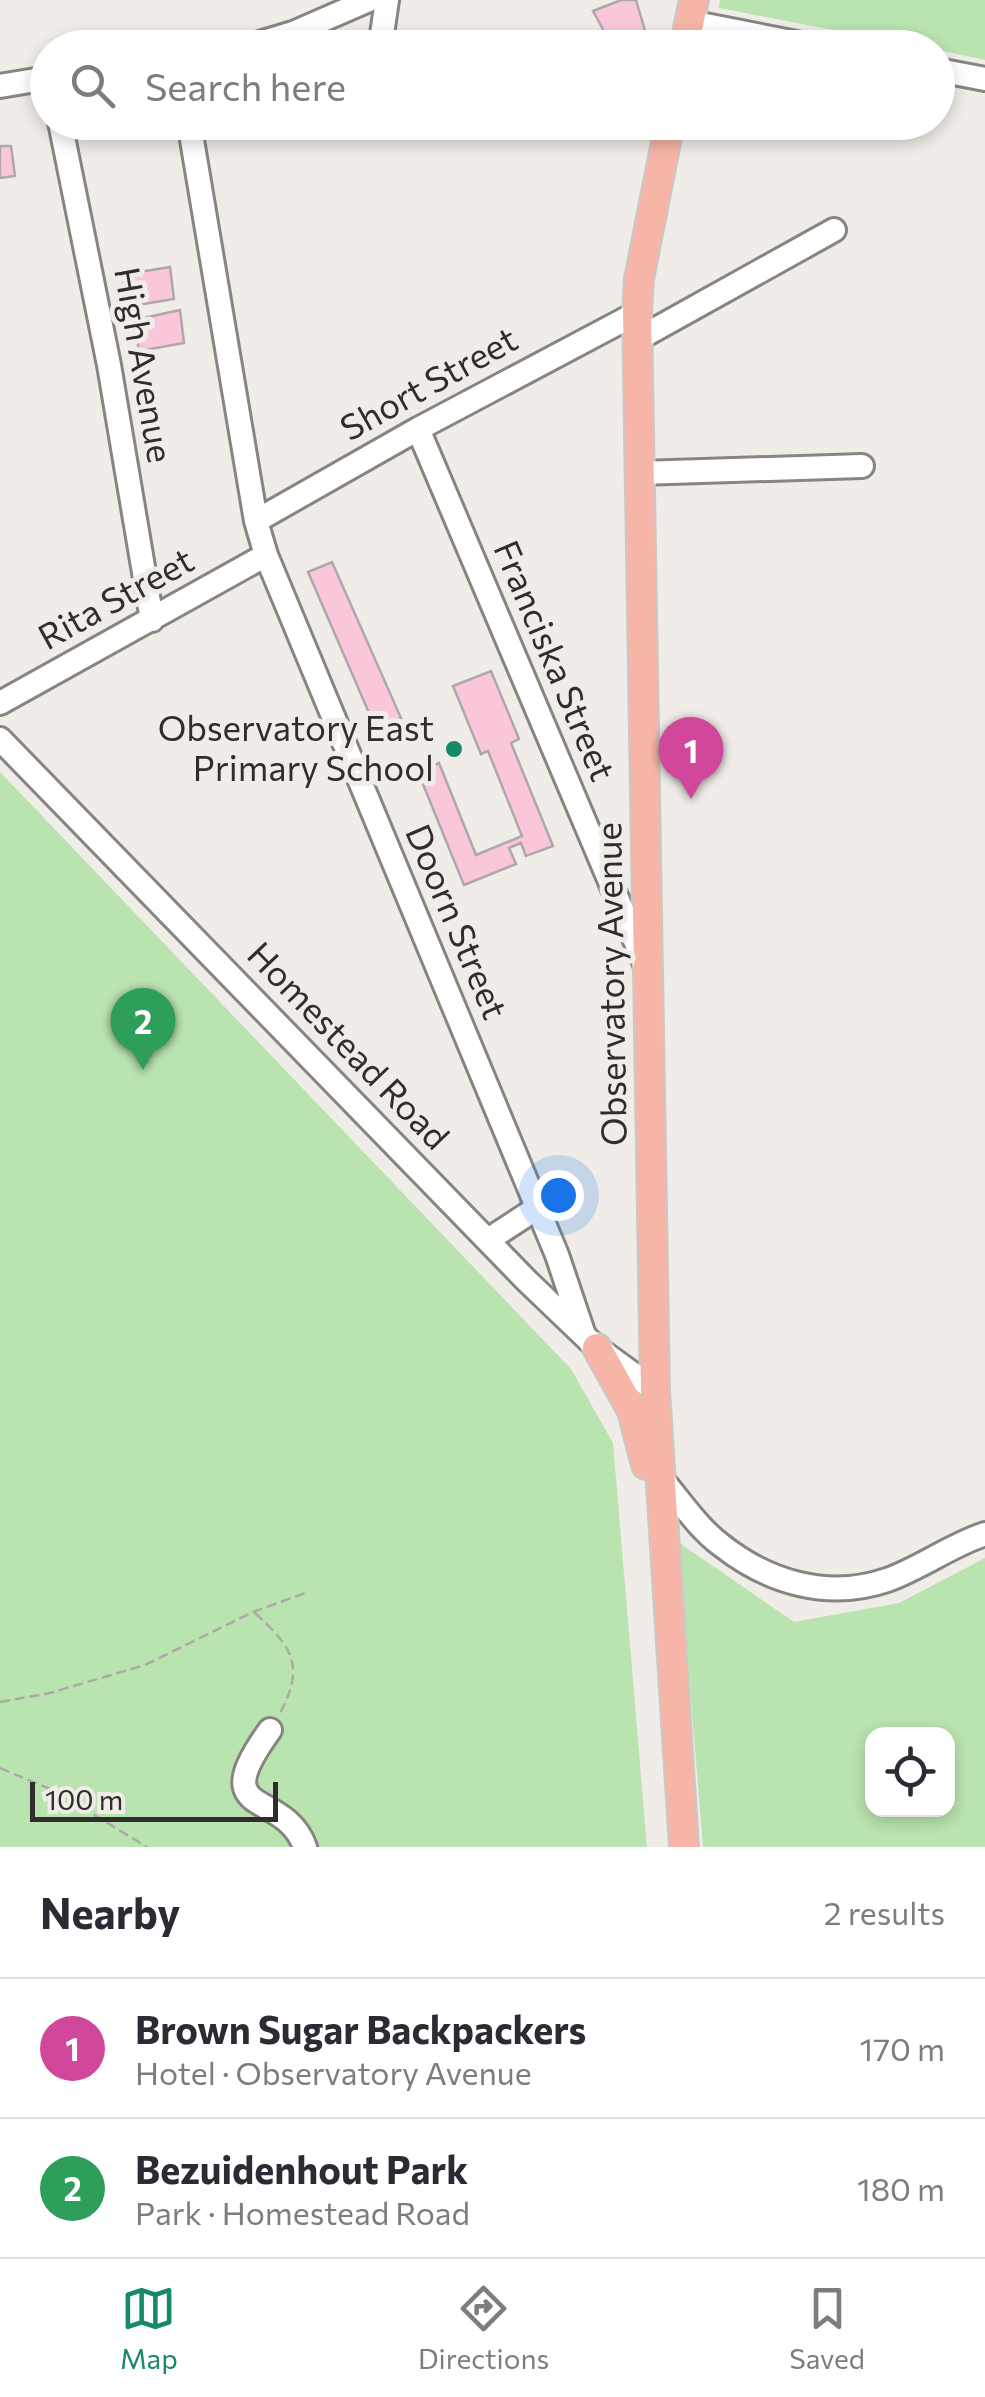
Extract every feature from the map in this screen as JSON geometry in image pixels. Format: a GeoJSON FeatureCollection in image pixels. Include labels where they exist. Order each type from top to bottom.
{"type":"FeatureCollection","features":[{"type":"Feature","properties":{"kind":"main road","name":"Observatory Avenue"},"geometry":{"type":"LineString","coordinates":[[666,140],[642,264],[637,326],[655,1390],[684,1847]]}},
{"type":"Feature","properties":{"kind":"main road"},"geometry":{"type":"LineString","coordinates":[[590,1342],[632,1411],[662,1529]]}},
{"type":"Feature","properties":{"kind":"street"},"geometry":{"type":"LineString","coordinates":[[300,30],[369,0]]}},
{"type":"Feature","properties":{"kind":"street"},"geometry":{"type":"LineString","coordinates":[[382,30],[386,0]]}},
{"type":"Feature","properties":{"kind":"street"},"geometry":{"type":"LineString","coordinates":[[689,23],[726,30]]}},
{"type":"Feature","properties":{"kind":"street"},"geometry":{"type":"LineString","coordinates":[[955,73],[985,79]]}},
{"type":"Feature","properties":{"kind":"street"},"geometry":{"type":"LineString","coordinates":[[2,88],[30,82]]}},
{"type":"Feature","properties":{"kind":"street"},"geometry":{"type":"LineString","coordinates":[[2,88],[30,90]]}},
{"type":"Feature","properties":{"kind":"street","name":"High Avenue"},"geometry":{"type":"LineString","coordinates":[[64,140],[109,365],[152,620]]}},
{"type":"Feature","properties":{"kind":"street","name":"Doorn Street"},"geometry":{"type":"LineString","coordinates":[[192,140],[256,521],[266,555],[590,1342]]}},
{"type":"Feature","properties":{"kind":"street","name":"Short Street"},"geometry":{"type":"LineString","coordinates":[[256,521],[418,429],[834,230]]}},
{"type":"Feature","properties":{"kind":"street","name":"Franciska Street"},"geometry":{"type":"LineString","coordinates":[[418,429],[650,975]]}},
{"type":"Feature","properties":{"kind":"street"},"geometry":{"type":"LineString","coordinates":[[640,474],[862,466]]}},
{"type":"Feature","properties":{"kind":"street","name":"Rita Street"},"geometry":{"type":"LineString","coordinates":[[0,703],[266,555]]}},
{"type":"Feature","properties":{"kind":"street","name":"Homestead Road"},"geometry":{"type":"LineString","coordinates":[[0,739],[590,1342],[655,1390]]}},
{"type":"Feature","properties":{"kind":"street"},"geometry":{"type":"LineString","coordinates":[[488,1240],[537,1208]]}},
{"type":"Feature","properties":{"kind":"street"},"geometry":{"type":"LineString","coordinates":[[660,1476],[719,1544],[766,1573],[808,1588],[855,1588],[887,1580],[979,1536],[985,1510]]}},
{"type":"Feature","properties":{"kind":"street"},"geometry":{"type":"LineString","coordinates":[[270,1730],[245,1767],[246,1789],[255,1801],[294,1827],[306,1847]]}},
{"type":"Feature","properties":{"kind":"path"},"geometry":{"type":"LineString","coordinates":[[0,1702],[50,1693],[145,1665],[304,1592]]}},
{"type":"Feature","properties":{"kind":"path"},"geometry":{"type":"LineString","coordinates":[[254,1612],[288,1646],[294,1667],[288,1696],[270,1730]]}},
{"type":"Feature","properties":{"kind":"path"},"geometry":{"type":"LineString","coordinates":[[0,1768],[56,1792],[146,1847]]}},
{"type":"Feature","properties":{"kind":"green space"},"geometry":{"type":"Polygon","coordinates":[[[720,0],[985,0],[985,60],[955,54],[955,30],[834,30],[719,8],[720,0]]]}},
{"type":"Feature","properties":{"kind":"green space"},"geometry":{"type":"Polygon","coordinates":[[[0,772],[571,1369],[613,1443],[647,1847],[0,1847],[0,772]]]}},
{"type":"Feature","properties":{"kind":"green space"},"geometry":{"type":"Polygon","coordinates":[[[678,1542],[794,1622],[899,1603],[985,1558],[985,1847],[703,1847],[678,1542]]]}},
{"type":"Feature","properties":{"kind":"building"},"geometry":{"type":"Polygon","coordinates":[[[621,0],[636,0],[645,30],[603,30],[593,11],[621,0]]]}},
{"type":"Feature","properties":{"kind":"building"},"geometry":{"type":"Polygon","coordinates":[[[0,146],[11,146],[15,176],[0,178],[0,146]]]}},
{"type":"Feature","properties":{"kind":"building"},"geometry":{"type":"Polygon","coordinates":[[[170,267],[174,299],[131,306],[130,298],[124,298],[127,274],[170,267]]]}},
{"type":"Feature","properties":{"kind":"building"},"geometry":{"type":"Polygon","coordinates":[[[180,310],[184,343],[139,351],[134,320],[180,310]]]}},
{"type":"Feature","properties":{"kind":"building"},"geometry":{"type":"Polygon","coordinates":[[[332,562],[401,718],[376,729],[308,572],[332,562]]]}},
{"type":"Feature","properties":{"kind":"building"},"geometry":{"type":"Polygon","coordinates":[[[491,671],[519,739],[511,743],[553,846],[526,856],[521,843],[509,848],[516,864],[464,885],[418,772],[439,763],[476,855],[522,836],[488,751],[481,754],[453,686],[491,671]]]}},
{"type":"Feature","properties":{"kind":"place","name":"Observatory East Primary School"},"geometry":{"type":"Point","coordinates":[454,749]}},
{"type":"Feature","properties":{"kind":"place","name":"Brown Sugar Backpackers"},"geometry":{"type":"Point","coordinates":[691,799]}},
{"type":"Feature","properties":{"kind":"place","name":"Bezuidenhout Park"},"geometry":{"type":"Point","coordinates":[143,1070]}}]}
